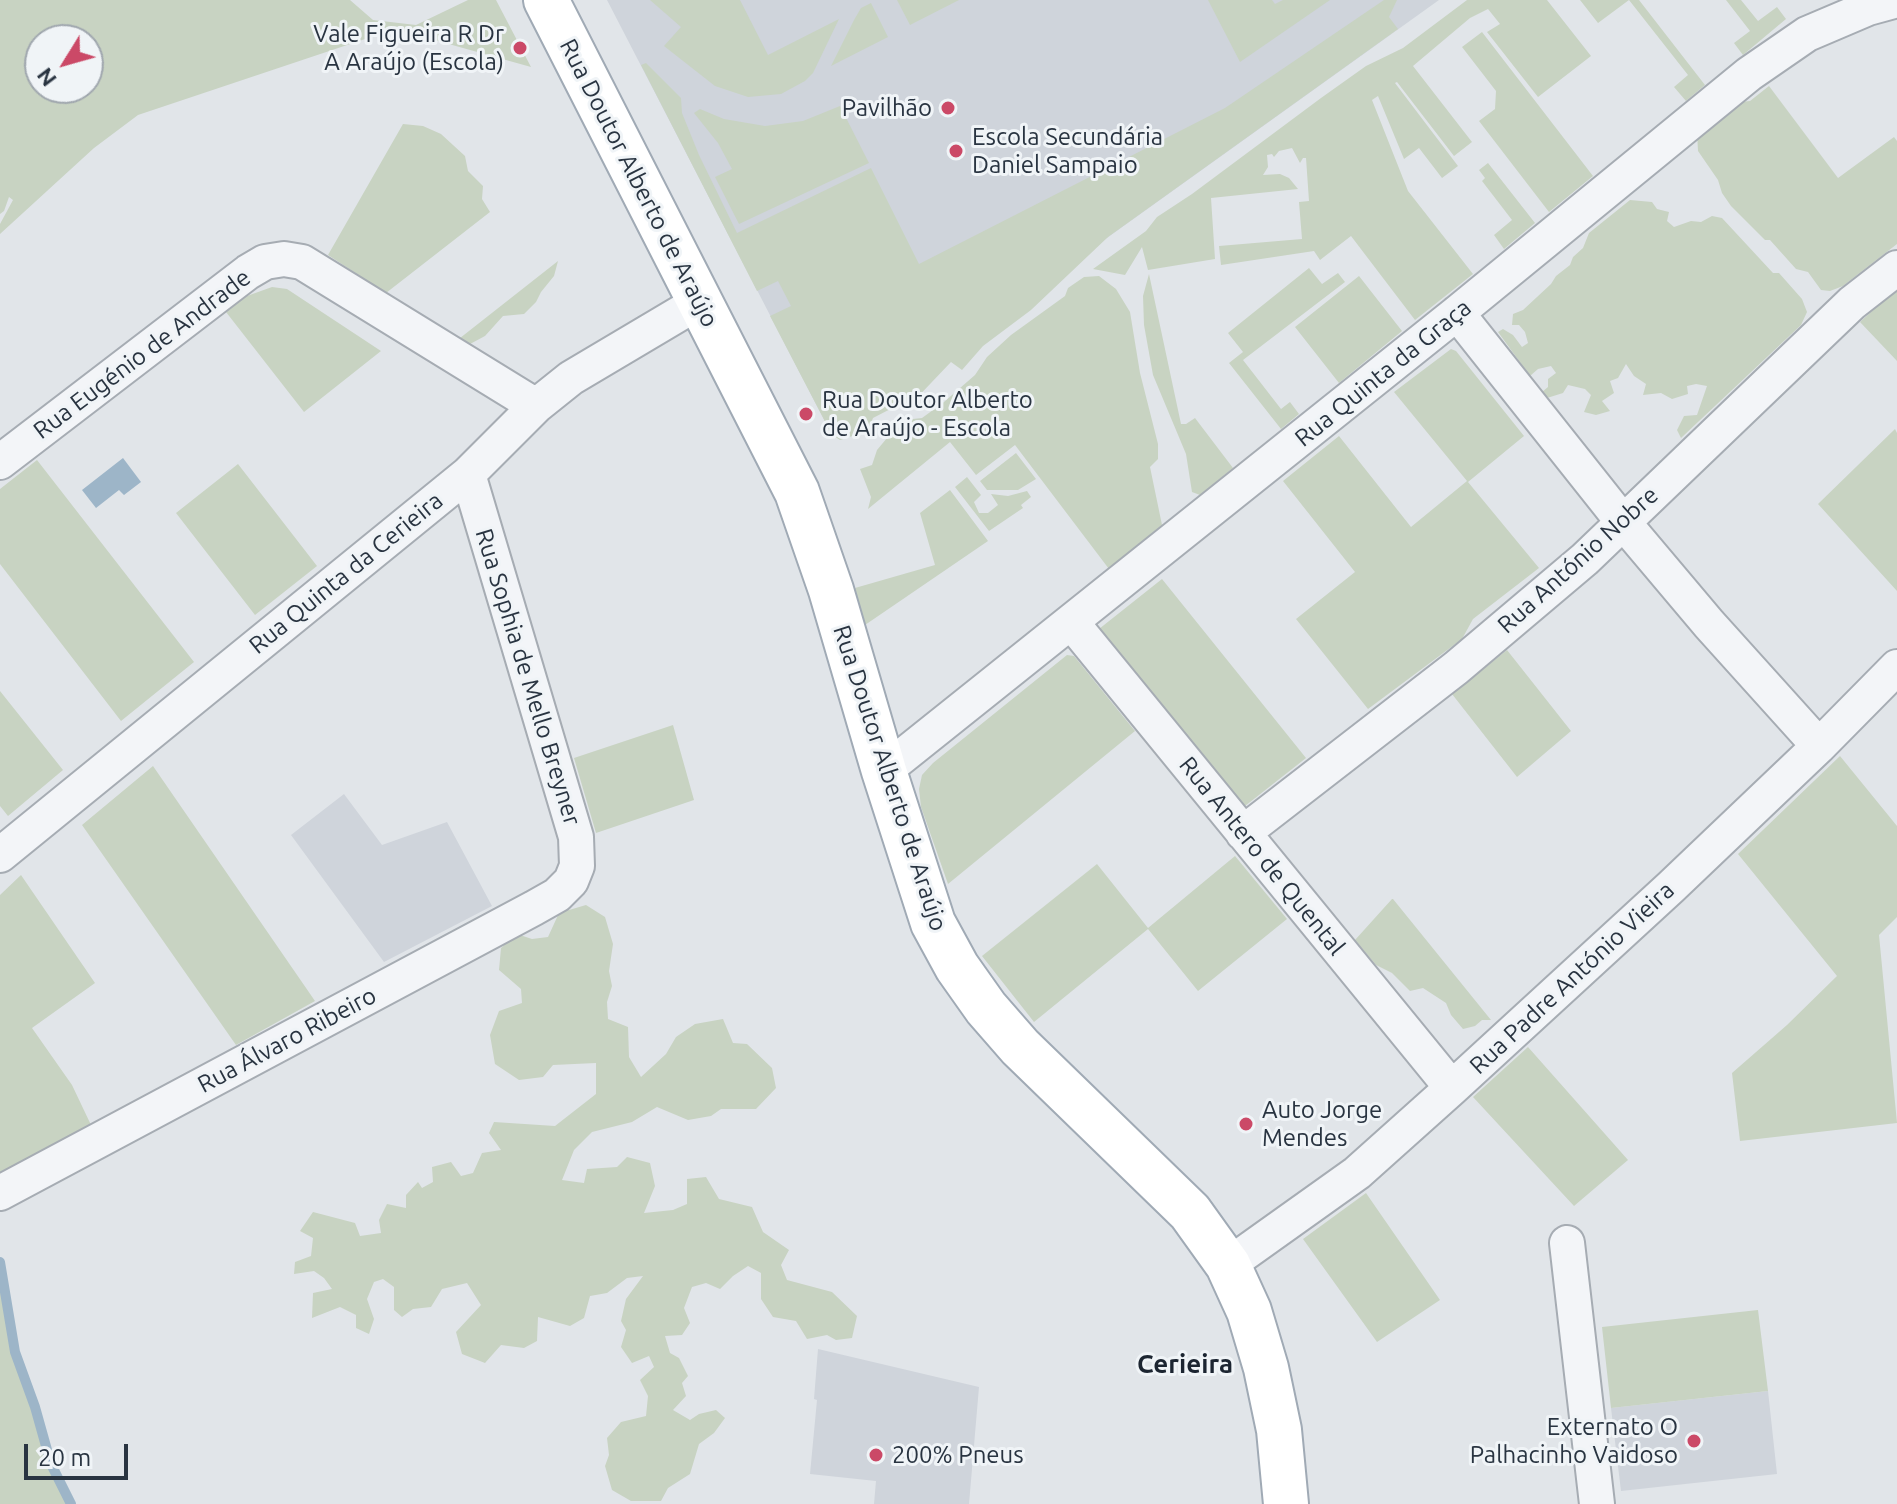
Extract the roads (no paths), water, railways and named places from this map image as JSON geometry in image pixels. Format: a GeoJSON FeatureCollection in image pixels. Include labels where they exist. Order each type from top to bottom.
{"type":"FeatureCollection","features":[{"type":"Feature","properties":{"kind":"main road","name":"Rua Doutor Alberto de Araújo"},"geometry":{"type":"LineString","coordinates":[[546,0],[786,466],[807,517],[933,923],[971,987],[1020,1047],[1190,1212],[1228,1265],[1249,1311],[1266,1368],[1279,1430],[1286,1504]]}},
{"type":"Feature","properties":{"kind":"street","name":"Rua Quinta da Graça"},"geometry":{"type":"LineString","coordinates":[[884,771],[1457,313],[1749,74],[1807,34],[1868,8],[1897,0]]}},
{"type":"Feature","properties":{"kind":"street","name":"Rua Eugénio de Andrade"},"geometry":{"type":"LineString","coordinates":[[0,462],[248,272],[265,262],[284,259],[302,262],[536,406]]}},
{"type":"Feature","properties":{"kind":"street","name":"Rua António Nobre"},"geometry":{"type":"LineString","coordinates":[[1243,833],[1456,668],[1585,559],[1852,303],[1897,268]]}},
{"type":"Feature","properties":{"kind":"street","name":"Rua Quinta da Cerieira"},"geometry":{"type":"LineString","coordinates":[[0,855],[468,474],[536,406],[571,378],[699,302]]}},
{"type":"Feature","properties":{"kind":"street"},"geometry":{"type":"LineString","coordinates":[[1457,313],[1623,522],[1709,624],[1819,746]]}},
{"type":"Feature","properties":{"kind":"street","name":"Rua Sophia de Mello Breyner"},"geometry":{"type":"LineString","coordinates":[[468,474],[576,837],[577,866],[571,881]]}},
{"type":"Feature","properties":{"kind":"street","name":"Rua Antero de Quental"},"geometry":{"type":"LineString","coordinates":[[1072,623],[1452,1088]]}},
{"type":"Feature","properties":{"kind":"street","name":"Rua Padre António Vieira"},"geometry":{"type":"LineString","coordinates":[[1228,1265],[1357,1173],[1819,746],[1897,667]]}},
{"type":"Feature","properties":{"kind":"street","name":"Rua Álvaro Ribeiro"},"geometry":{"type":"LineString","coordinates":[[0,1193],[534,908],[557,895],[571,881]]}},
{"type":"Feature","properties":{"kind":"street"},"geometry":{"type":"LineString","coordinates":[[1567,1243],[1597,1504]]}},
{"type":"Feature","properties":{"kind":"water"},"geometry":{"type":"Polygon","coordinates":[[[123,458],[141,482],[124,495],[119,490],[96,508],[82,490],[123,458]]]}},
{"type":"Feature","properties":{"kind":"waterway"},"geometry":{"type":"LineString","coordinates":[[0,1262],[15,1352],[51,1464],[71,1504]]}},
{"type":"Feature","properties":{"kind":"place","name":"Vale Figueira R Dr A Araújo (Escola)"},"geometry":{"type":"Point","coordinates":[520,48]}},
{"type":"Feature","properties":{"kind":"place","name":"Pavilhão"},"geometry":{"type":"Point","coordinates":[948,108]}},
{"type":"Feature","properties":{"kind":"place","name":"Escola Secundária Daniel Sampaio"},"geometry":{"type":"Point","coordinates":[956,151]}},
{"type":"Feature","properties":{"kind":"place","name":"Rua Doutor Alberto de Araújo - Escola"},"geometry":{"type":"Point","coordinates":[806,414]}},
{"type":"Feature","properties":{"kind":"place","name":"Auto Jorge Mendes"},"geometry":{"type":"Point","coordinates":[1246,1124]}},
{"type":"Feature","properties":{"kind":"place","name":"Externato O Palhacinho Vaidoso"},"geometry":{"type":"Point","coordinates":[1694,1441]}},
{"type":"Feature","properties":{"kind":"place","name":"200% Pneus"},"geometry":{"type":"Point","coordinates":[876,1455]}},
{"type":"Feature","properties":{"kind":"district","name":"Cerieira"},"geometry":{"type":"Point","coordinates":[1185,1364]}}]}
